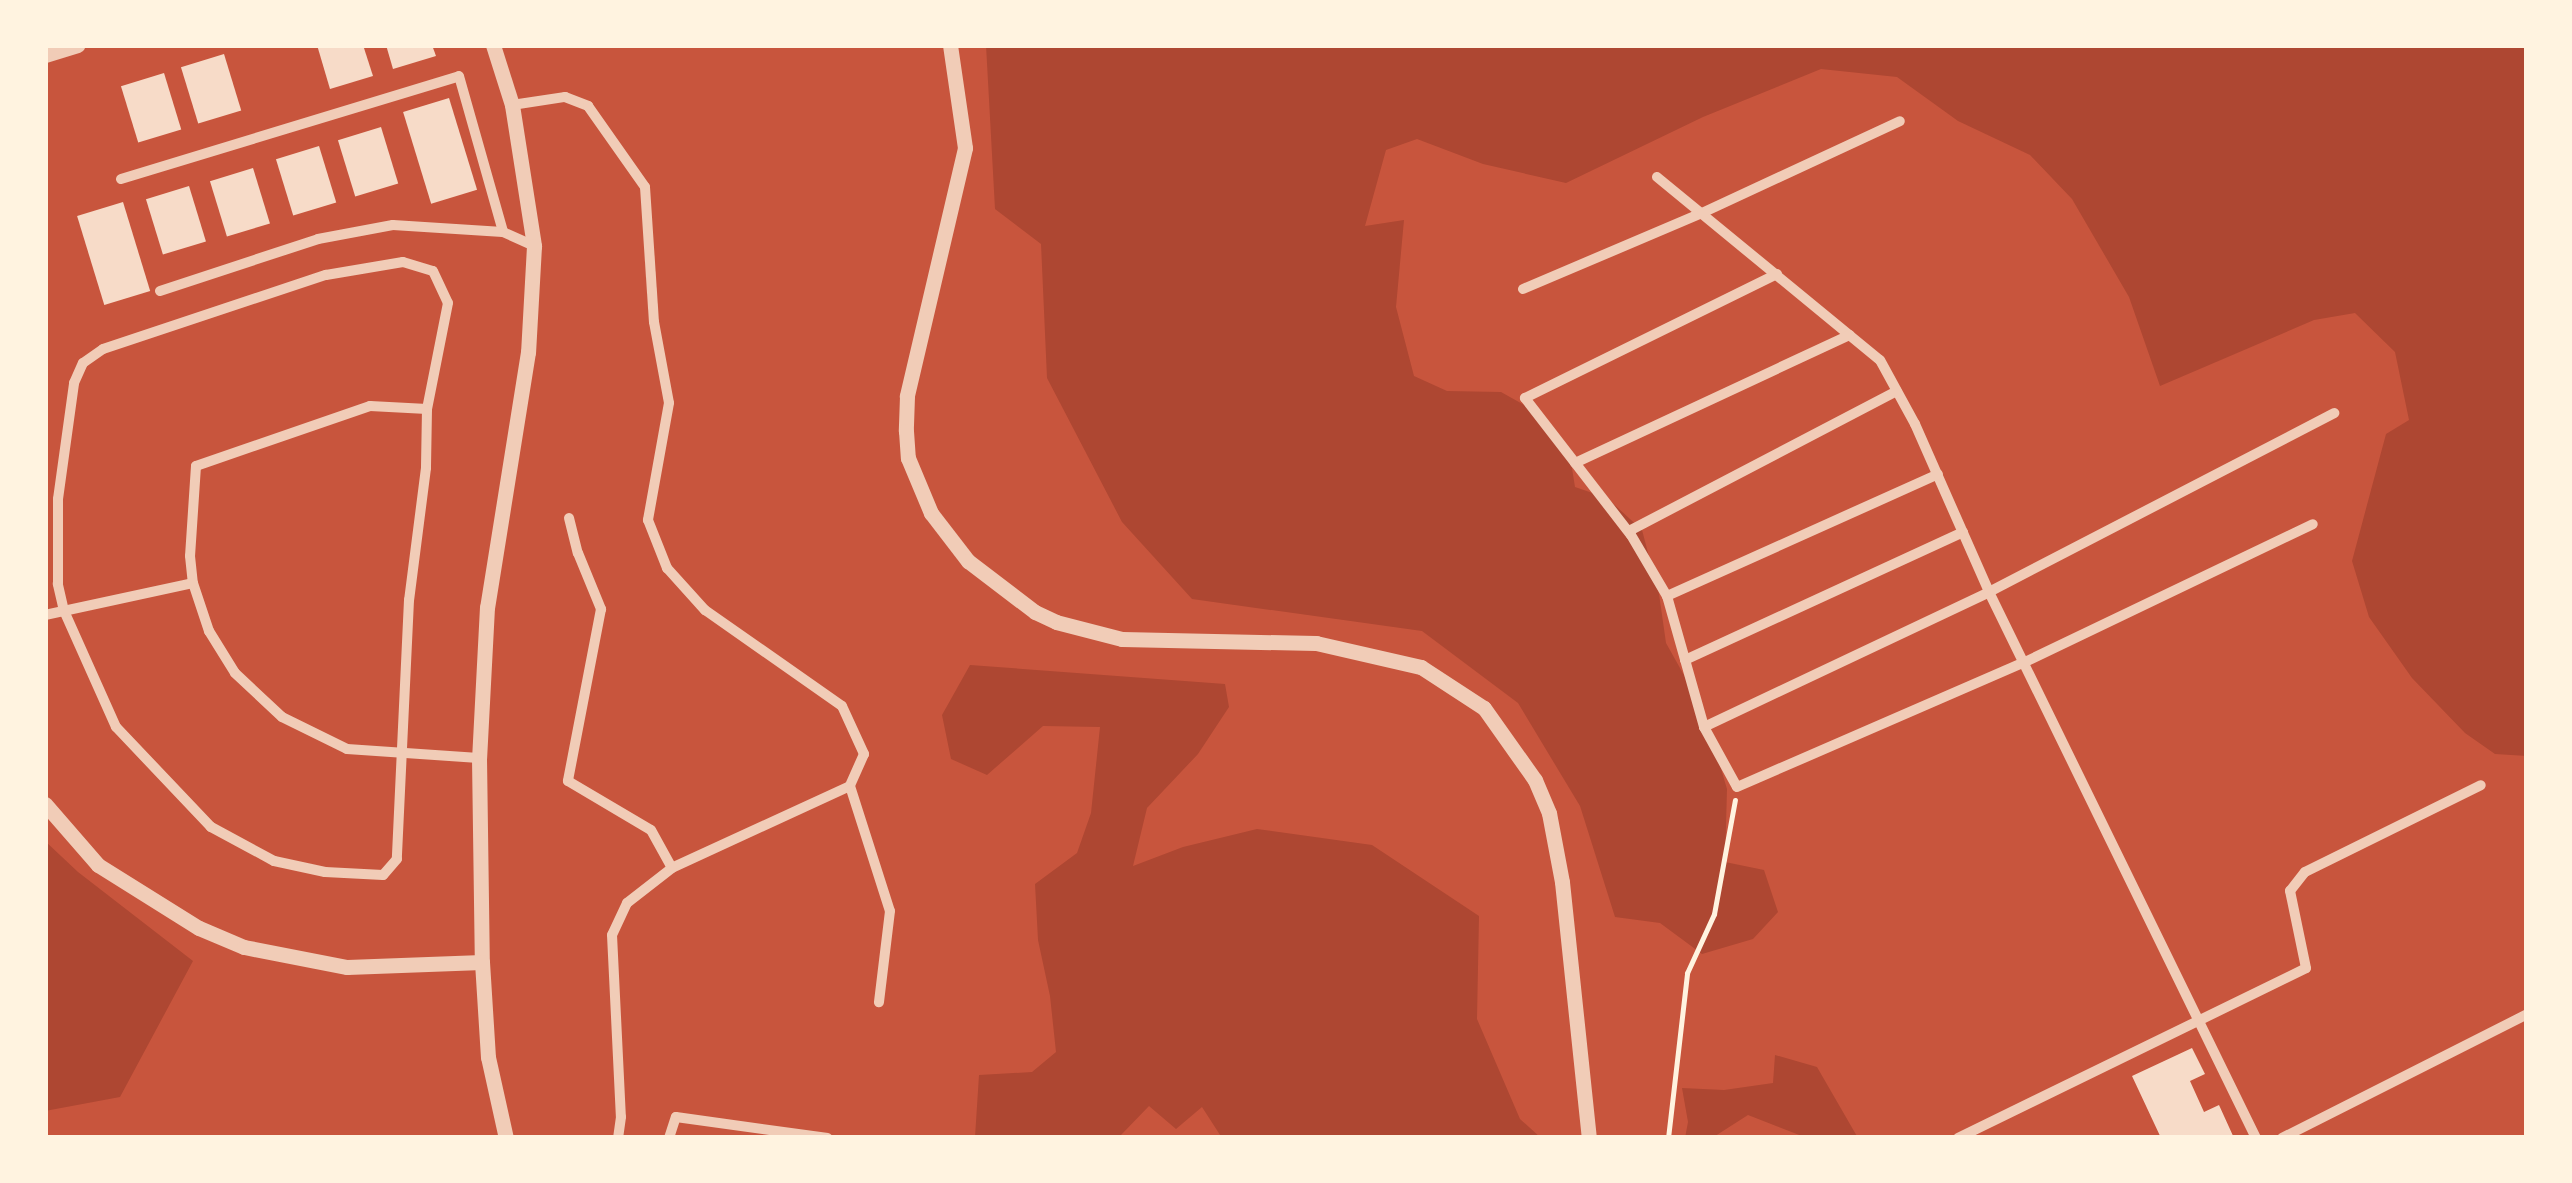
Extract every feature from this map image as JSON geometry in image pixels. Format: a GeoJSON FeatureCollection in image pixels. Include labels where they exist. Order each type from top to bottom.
{"type":"FeatureCollection","features":[{"type":"Feature","properties":{"kind":"street"},"geometry":{"type":"LineString","coordinates":[[45,54],[76,45]]}},
{"type":"Feature","properties":{"kind":"street"},"geometry":{"type":"LineString","coordinates":[[493,45],[512,105],[534,246],[528,352],[487,607],[479,758],[482,962],[488,1058],[506,1138]]}},
{"type":"Feature","properties":{"kind":"street"},"geometry":{"type":"LineString","coordinates":[[950,45],[965,148],[907,396],[908,458],[931,512],[968,561],[1056,622],[1122,639],[1316,643],[1421,668],[1484,708],[1536,780],[1549,812],[1562,882],[1589,1138]]}},
{"type":"Feature","properties":{"kind":"street"},"geometry":{"type":"LineString","coordinates":[[121,179],[458,76],[502,232]]}},
{"type":"Feature","properties":{"kind":"street"},"geometry":{"type":"LineString","coordinates":[[512,105],[565,98],[588,106],[645,187],[654,322],[669,403],[648,520],[666,568],[705,610],[842,706],[864,754],[850,786],[890,912],[879,1002]]}},
{"type":"Feature","properties":{"kind":"street"},"geometry":{"type":"LineString","coordinates":[[1523,289],[1702,213],[1900,120]]}},
{"type":"Feature","properties":{"kind":"street"},"geometry":{"type":"LineString","coordinates":[[1657,177],[1880,360],[2256,1138]]}},
{"type":"Feature","properties":{"kind":"street"},"geometry":{"type":"LineString","coordinates":[[160,292],[318,238],[392,225],[502,232],[534,246]]}},
{"type":"Feature","properties":{"kind":"street"},"geometry":{"type":"LineString","coordinates":[[403,262],[433,271],[448,303],[427,409],[426,468],[409,600],[397,859],[382,875],[325,872],[274,861],[211,827],[116,728],[64,610],[58,584],[58,498],[74,383],[83,363],[103,349],[326,275],[403,262]]}},
{"type":"Feature","properties":{"kind":"street"},"geometry":{"type":"LineString","coordinates":[[1777,274],[1524,398],[1628,531],[1667,596],[1704,727],[1737,788],[2025,662],[2314,524]]}},
{"type":"Feature","properties":{"kind":"street"},"geometry":{"type":"LineString","coordinates":[[1576,463],[1850,335]]}},
{"type":"Feature","properties":{"kind":"street"},"geometry":{"type":"LineString","coordinates":[[1628,531],[1897,391]]}},
{"type":"Feature","properties":{"kind":"street"},"geometry":{"type":"LineString","coordinates":[[427,409],[370,406],[196,466],[190,556],[193,583],[209,631],[235,673],[282,717],[347,749],[479,758]]}},
{"type":"Feature","properties":{"kind":"street"},"geometry":{"type":"LineString","coordinates":[[1704,727],[1989,592],[2334,413]]}},
{"type":"Feature","properties":{"kind":"street"},"geometry":{"type":"LineString","coordinates":[[1667,596],[1938,474]]}},
{"type":"Feature","properties":{"kind":"street"},"geometry":{"type":"LineString","coordinates":[[570,518],[578,554],[601,610],[568,781],[651,830],[672,868]]}},
{"type":"Feature","properties":{"kind":"street"},"geometry":{"type":"LineString","coordinates":[[1685,660],[1964,532]]}},
{"type":"Feature","properties":{"kind":"street"},"geometry":{"type":"LineString","coordinates":[[45,615],[193,583]]}},
{"type":"Feature","properties":{"kind":"street"},"geometry":{"type":"LineString","coordinates":[[1958,1138],[2306,968],[2302,931],[2290,891],[2304,872],[2481,785]]}},
{"type":"Feature","properties":{"kind":"street"},"geometry":{"type":"LineString","coordinates":[[618,1138],[622,1117],[612,936],[628,903],[672,868],[850,786]]}},
{"type":"Feature","properties":{"kind":"street"},"geometry":{"type":"LineString","coordinates":[[45,804],[98,865],[199,928],[244,947],[346,968],[482,962]]}},
{"type":"Feature","properties":{"kind":"street"},"geometry":{"type":"LineString","coordinates":[[2282,1138],[2527,1014]]}},
{"type":"Feature","properties":{"kind":"street"},"geometry":{"type":"LineString","coordinates":[[668,1138],[676,1117],[828,1138]]}},
{"type":"Feature","properties":{"kind":"path"},"geometry":{"type":"LineString","coordinates":[[1668,1138],[1687,973],[1714,914],[1737,788]]}},
{"type":"Feature","properties":{"kind":"shaded area"},"geometry":{"type":"Polygon","coordinates":[[[986,45],[2527,45],[2527,756],[2495,754],[2465,733],[2412,678],[2369,617],[2352,561],[2386,434],[2409,420],[2395,352],[2355,313],[2314,320],[2160,386],[2129,297],[2072,199],[2030,155],[1958,121],[1897,77],[1821,69],[1703,117],[1566,183],[1483,164],[1417,139],[1386,150],[1365,226],[1404,220],[1396,307],[1414,376],[1447,391],[1501,392],[1537,412],[1570,456],[1575,487],[1607,498],[1642,530],[1659,594],[1666,643],[1704,711],[1727,789],[1725,862],[1764,870],[1778,912],[1753,939],[1702,954],[1660,923],[1615,917],[1580,806],[1518,703],[1422,631],[1192,599],[1122,522],[1047,378],[1041,244],[995,209],[986,45]]]}},
{"type":"Feature","properties":{"kind":"shaded area"},"geometry":{"type":"Polygon","coordinates":[[[970,665],[1225,684],[1229,707],[1198,754],[1147,808],[1133,866],[1183,847],[1257,829],[1372,845],[1479,916],[1477,1019],[1520,1119],[1541,1138],[1222,1138],[1202,1107],[1176,1129],[1149,1106],[1121,1135],[975,1137],[979,1075],[1032,1072],[1056,1052],[1038,940],[1035,884],[1077,853],[1091,813],[1100,727],[1043,726],[987,775],[951,759],[942,715],[970,665]]]}},
{"type":"Feature","properties":{"kind":"shaded area"},"geometry":{"type":"Polygon","coordinates":[[[45,841],[78,872],[193,961],[120,1097],[45,1111],[45,841]]]}},
{"type":"Feature","properties":{"kind":"shaded area"},"geometry":{"type":"Polygon","coordinates":[[[1775,1055],[1817,1067],[1858,1138],[1807,1138],[1748,1115],[1712,1138],[1685,1138],[1688,1122],[1682,1088],[1724,1090],[1773,1083],[1775,1055]]]}},
{"type":"Feature","properties":{"kind":"building"},"geometry":{"type":"Polygon","coordinates":[[[317,45],[363,45],[373,76],[330,89],[317,45]]]}},
{"type":"Feature","properties":{"kind":"building"},"geometry":{"type":"Polygon","coordinates":[[[386,45],[432,45],[436,56],[393,69],[386,45]]]}},
{"type":"Feature","properties":{"kind":"building"},"geometry":{"type":"Polygon","coordinates":[[[224,54],[241,110],[198,124],[181,67],[224,54]]]}},
{"type":"Feature","properties":{"kind":"building"},"geometry":{"type":"Polygon","coordinates":[[[164,73],[181,129],[138,143],[121,86],[164,73]]]}},
{"type":"Feature","properties":{"kind":"building"},"geometry":{"type":"Polygon","coordinates":[[[449,98],[477,190],[431,204],[403,112],[449,98]]]}},
{"type":"Feature","properties":{"kind":"building"},"geometry":{"type":"Polygon","coordinates":[[[381,127],[398,183],[355,197],[338,140],[381,127]]]}},
{"type":"Feature","properties":{"kind":"building"},"geometry":{"type":"Polygon","coordinates":[[[319,146],[336,202],[293,216],[276,159],[319,146]]]}},
{"type":"Feature","properties":{"kind":"building"},"geometry":{"type":"Polygon","coordinates":[[[253,168],[270,223],[227,237],[210,181],[253,168]]]}},
{"type":"Feature","properties":{"kind":"building"},"geometry":{"type":"Polygon","coordinates":[[[189,186],[206,241],[163,255],[146,199],[189,186]]]}},
{"type":"Feature","properties":{"kind":"building"},"geometry":{"type":"Polygon","coordinates":[[[123,202],[150,291],[104,305],[77,216],[123,202]]]}},
{"type":"Feature","properties":{"kind":"building"},"geometry":{"type":"Polygon","coordinates":[[[2192,1048],[2205,1074],[2190,1081],[2204,1112],[2219,1105],[2234,1138],[2161,1138],[2132,1076],[2192,1048]]]}}]}
